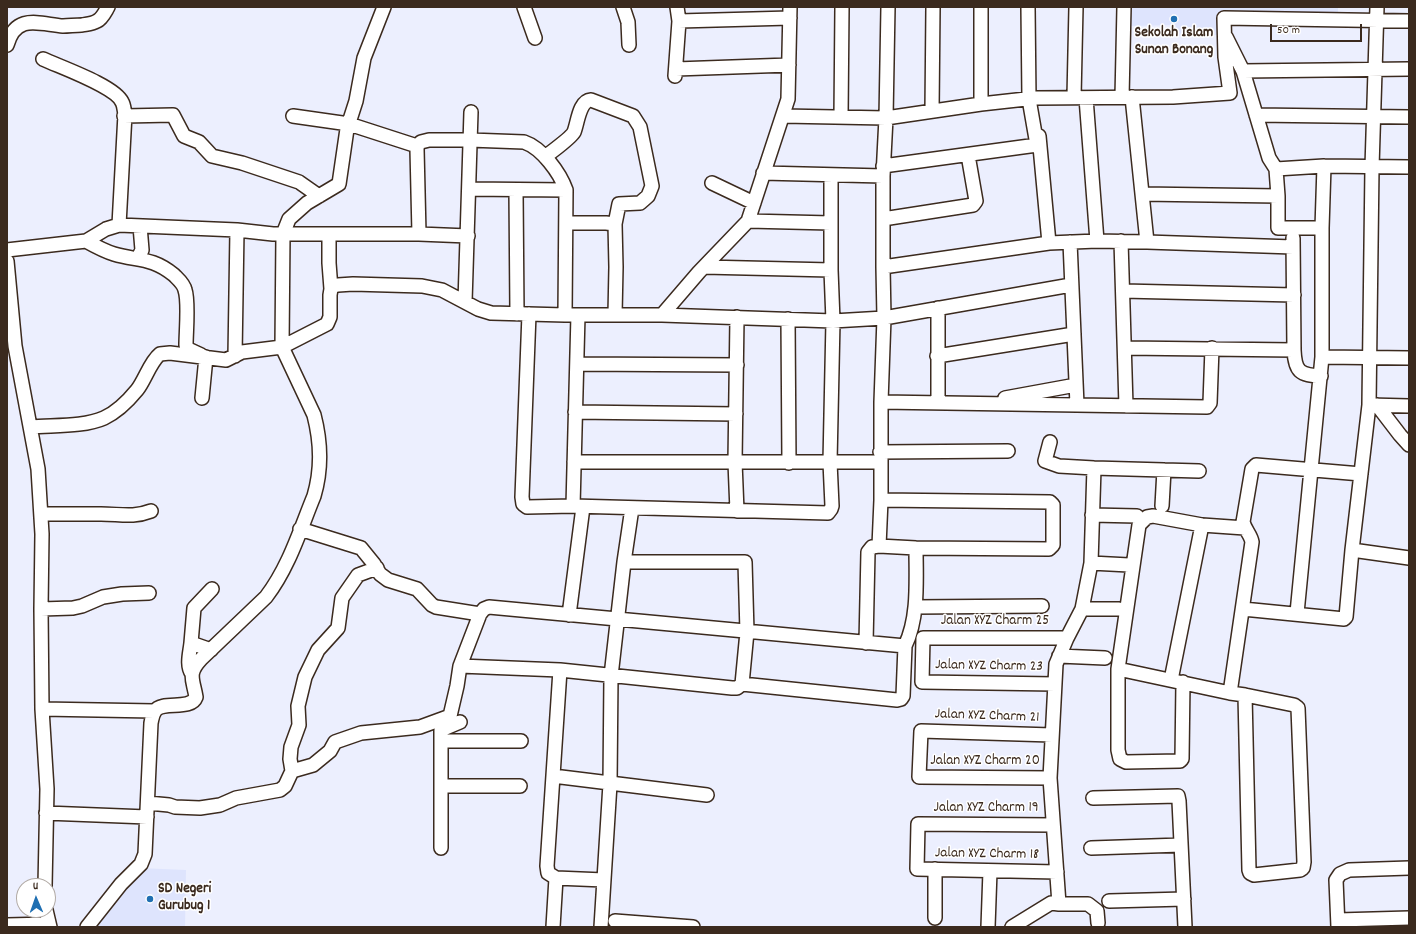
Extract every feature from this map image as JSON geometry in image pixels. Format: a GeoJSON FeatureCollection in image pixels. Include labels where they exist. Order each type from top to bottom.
{"type":"FeatureCollection","features":[{"type":"Feature","properties":{"kind":"street"},"geometry":{"type":"LineString","coordinates":[[7,45],[11,34],[19,25],[29,22],[64,26],[89,24],[97,21],[108,7]]}},
{"type":"Feature","properties":{"kind":"street"},"geometry":{"type":"LineString","coordinates":[[192,674],[195,665],[266,597],[274,587],[282,573],[318,483],[320,457],[319,437],[314,415],[282,347],[283,234],[289,220],[307,203],[339,184],[349,124],[356,101],[364,58],[384,7]]}},
{"type":"Feature","properties":{"kind":"street"},"geometry":{"type":"LineString","coordinates":[[524,7],[534,38]]}},
{"type":"Feature","properties":{"kind":"street"},"geometry":{"type":"LineString","coordinates":[[622,7],[628,22],[629,45]]}},
{"type":"Feature","properties":{"kind":"street"},"geometry":{"type":"LineString","coordinates":[[678,7],[679,21],[676,72],[789,66]]}},
{"type":"Feature","properties":{"kind":"street"},"geometry":{"type":"LineString","coordinates":[[840,117],[842,7]]}},
{"type":"Feature","properties":{"kind":"street"},"geometry":{"type":"LineString","coordinates":[[880,546],[880,457],[884,318],[883,171],[886,118],[888,7]]}},
{"type":"Feature","properties":{"kind":"street"},"geometry":{"type":"LineString","coordinates":[[932,111],[933,7]]}},
{"type":"Feature","properties":{"kind":"street"},"geometry":{"type":"LineString","coordinates":[[980,7],[981,104]]}},
{"type":"Feature","properties":{"kind":"street"},"geometry":{"type":"LineString","coordinates":[[763,174],[831,175],[883,171],[968,155],[1037,145],[1032,99],[1028,7]]}},
{"type":"Feature","properties":{"kind":"street"},"geometry":{"type":"LineString","coordinates":[[1076,7],[1080,98],[1097,241]]}},
{"type":"Feature","properties":{"kind":"street"},"geometry":{"type":"LineString","coordinates":[[1124,7],[1127,97],[1142,194],[1147,242]]}},
{"type":"Feature","properties":{"kind":"street"},"geometry":{"type":"LineString","coordinates":[[1243,609],[1345,618],[1347,613],[1352,550],[1361,474],[1373,405],[1370,357],[1373,116],[1377,7]]}},
{"type":"Feature","properties":{"kind":"street"},"geometry":{"type":"LineString","coordinates":[[662,315],[704,267],[748,221],[788,99],[790,12],[743,13],[679,21]]}},
{"type":"Feature","properties":{"kind":"street"},"geometry":{"type":"LineString","coordinates":[[1224,19],[1225,57],[1230,93]]}},
{"type":"Feature","properties":{"kind":"street"},"geometry":{"type":"LineString","coordinates":[[1224,19],[1409,21]]}},
{"type":"Feature","properties":{"kind":"street"},"geometry":{"type":"LineString","coordinates":[[1224,19],[1243,71],[1269,158],[1276,169],[1278,196],[1277,226],[1280,228],[1322,228]]}},
{"type":"Feature","properties":{"kind":"street"},"geometry":{"type":"LineString","coordinates":[[42,59],[113,91],[123,102],[124,116],[119,225]]}},
{"type":"Feature","properties":{"kind":"street"},"geometry":{"type":"LineString","coordinates":[[1243,71],[1409,69]]}},
{"type":"Feature","properties":{"kind":"street"},"geometry":{"type":"LineString","coordinates":[[783,116],[886,118],[981,104],[1032,99],[1173,97],[1230,93],[1248,87]]}},
{"type":"Feature","properties":{"kind":"street"},"geometry":{"type":"LineString","coordinates":[[1032,99],[1049,243]]}},
{"type":"Feature","properties":{"kind":"street"},"geometry":{"type":"LineString","coordinates":[[545,157],[573,133],[583,105],[588,100],[633,116],[640,127],[652,186],[648,196],[640,203],[619,204],[615,224],[615,314]]}},
{"type":"Feature","properties":{"kind":"street"},"geometry":{"type":"LineString","coordinates":[[466,302],[471,112]]}},
{"type":"Feature","properties":{"kind":"street"},"geometry":{"type":"LineString","coordinates":[[124,116],[172,115],[184,136],[199,142],[212,156],[242,163],[299,182],[319,196]]}},
{"type":"Feature","properties":{"kind":"street"},"geometry":{"type":"LineString","coordinates":[[1256,115],[1409,117]]}},
{"type":"Feature","properties":{"kind":"street"},"geometry":{"type":"LineString","coordinates":[[293,116],[349,124],[417,146]]}},
{"type":"Feature","properties":{"kind":"street"},"geometry":{"type":"LineString","coordinates":[[419,234],[417,146],[421,142],[429,140],[524,142],[529,144],[545,157],[562,179],[566,190],[566,223],[571,315],[577,364],[574,462],[578,507],[569,615]]}},
{"type":"Feature","properties":{"kind":"street"},"geometry":{"type":"LineString","coordinates":[[883,219],[973,204],[976,201],[968,155]]}},
{"type":"Feature","properties":{"kind":"street"},"geometry":{"type":"LineString","coordinates":[[1276,169],[1324,166],[1409,167]]}},
{"type":"Feature","properties":{"kind":"street"},"geometry":{"type":"LineString","coordinates":[[1297,614],[1322,357],[1322,228],[1324,166]]}},
{"type":"Feature","properties":{"kind":"street"},"geometry":{"type":"LineString","coordinates":[[516,191],[523,314],[522,501],[527,507],[828,513],[832,509],[830,462],[833,320],[831,270],[831,175]]}},
{"type":"Feature","properties":{"kind":"street"},"geometry":{"type":"LineString","coordinates":[[712,183],[754,203]]}},
{"type":"Feature","properties":{"kind":"street"},"geometry":{"type":"LineString","coordinates":[[469,189],[516,191],[566,190]]}},
{"type":"Feature","properties":{"kind":"street"},"geometry":{"type":"LineString","coordinates":[[1142,194],[1278,196]]}},
{"type":"Feature","properties":{"kind":"street"},"geometry":{"type":"LineString","coordinates":[[748,221],[831,223]]}},
{"type":"Feature","properties":{"kind":"street"},"geometry":{"type":"LineString","coordinates":[[566,223],[615,224]]}},
{"type":"Feature","properties":{"kind":"street"},"geometry":{"type":"LineString","coordinates":[[7,250],[86,241],[106,229],[119,225],[237,230],[283,234],[419,234],[468,236]]}},
{"type":"Feature","properties":{"kind":"street"},"geometry":{"type":"LineString","coordinates":[[138,258],[142,250],[140,226]]}},
{"type":"Feature","properties":{"kind":"street"},"geometry":{"type":"LineString","coordinates":[[1293,228],[1295,364],[1300,372],[1307,376],[1320,376]]}},
{"type":"Feature","properties":{"kind":"street"},"geometry":{"type":"LineString","coordinates":[[235,356],[237,230]]}},
{"type":"Feature","properties":{"kind":"street"},"geometry":{"type":"LineString","coordinates":[[31,427],[89,422],[104,418],[119,408],[136,391],[144,380],[155,359],[160,354],[170,353],[226,360],[242,352],[282,347],[327,324],[330,317],[330,295],[332,289],[329,263],[329,234]]}},
{"type":"Feature","properties":{"kind":"street"},"geometry":{"type":"LineString","coordinates":[[86,241],[100,249],[115,254],[146,260],[164,267],[182,284],[186,290],[186,345],[188,349],[194,353],[206,357]]}},
{"type":"Feature","properties":{"kind":"street"},"geometry":{"type":"LineString","coordinates":[[1121,241],[1126,406]]}},
{"type":"Feature","properties":{"kind":"street"},"geometry":{"type":"LineString","coordinates":[[883,267],[1049,243],[1121,241],[1293,247]]}},
{"type":"Feature","properties":{"kind":"street"},"geometry":{"type":"LineString","coordinates":[[1070,242],[1077,405]]}},
{"type":"Feature","properties":{"kind":"street"},"geometry":{"type":"LineString","coordinates":[[7,263],[15,346],[38,469],[41,514],[42,709],[47,788],[45,878]]}},
{"type":"Feature","properties":{"kind":"street"},"geometry":{"type":"LineString","coordinates":[[704,267],[831,270]]}},
{"type":"Feature","properties":{"kind":"street"},"geometry":{"type":"LineString","coordinates":[[332,289],[334,286],[338,285],[353,284],[422,286],[442,290],[491,313],[571,315],[615,314],[833,320],[884,318],[1071,285]]}},
{"type":"Feature","properties":{"kind":"street"},"geometry":{"type":"LineString","coordinates":[[1123,291],[1294,295]]}},
{"type":"Feature","properties":{"kind":"street"},"geometry":{"type":"LineString","coordinates":[[938,308],[938,403]]}},
{"type":"Feature","properties":{"kind":"street"},"geometry":{"type":"LineString","coordinates":[[736,317],[737,365],[735,462],[737,511]]}},
{"type":"Feature","properties":{"kind":"street"},"geometry":{"type":"LineString","coordinates":[[788,319],[789,463]]}},
{"type":"Feature","properties":{"kind":"street"},"geometry":{"type":"LineString","coordinates":[[937,356],[1074,334]]}},
{"type":"Feature","properties":{"kind":"street"},"geometry":{"type":"LineString","coordinates":[[1125,348],[1294,350]]}},
{"type":"Feature","properties":{"kind":"street"},"geometry":{"type":"LineString","coordinates":[[881,402],[1207,407],[1210,403],[1212,348]]}},
{"type":"Feature","properties":{"kind":"street"},"geometry":{"type":"LineString","coordinates":[[202,398],[206,357]]}},
{"type":"Feature","properties":{"kind":"street"},"geometry":{"type":"LineString","coordinates":[[1322,357],[1409,358]]}},
{"type":"Feature","properties":{"kind":"street"},"geometry":{"type":"LineString","coordinates":[[577,364],[737,365]]}},
{"type":"Feature","properties":{"kind":"street"},"geometry":{"type":"LineString","coordinates":[[979,403],[1076,384]]}},
{"type":"Feature","properties":{"kind":"street"},"geometry":{"type":"LineString","coordinates":[[1373,405],[1409,406]]}},
{"type":"Feature","properties":{"kind":"street"},"geometry":{"type":"LineString","coordinates":[[1373,405],[1409,445]]}},
{"type":"Feature","properties":{"kind":"street"},"geometry":{"type":"LineString","coordinates":[[575,412],[736,414]]}},
{"type":"Feature","properties":{"kind":"street"},"geometry":{"type":"LineString","coordinates":[[1050,442],[1045,461],[1059,466],[1199,471]]}},
{"type":"Feature","properties":{"kind":"street"},"geometry":{"type":"LineString","coordinates":[[574,462],[830,462],[880,457],[1008,451]]}},
{"type":"Feature","properties":{"kind":"street"},"geometry":{"type":"LineString","coordinates":[[1230,693],[1252,542],[1251,537],[1245,528],[1243,516],[1252,469],[1256,465],[1361,474]]}},
{"type":"Feature","properties":{"kind":"street"},"geometry":{"type":"LineString","coordinates":[[1059,904],[1050,778],[1056,664],[1082,609],[1091,563],[1094,468]]}},
{"type":"Feature","properties":{"kind":"street"},"geometry":{"type":"LineString","coordinates":[[1162,506],[1164,470]]}},
{"type":"Feature","properties":{"kind":"street"},"geometry":{"type":"LineString","coordinates":[[866,643],[868,550],[872,547],[1049,549],[1053,545],[1052,504],[1050,502],[881,500]]}},
{"type":"Feature","properties":{"kind":"street"},"geometry":{"type":"LineString","coordinates":[[601,927],[610,784],[611,676],[624,562],[632,508]]}},
{"type":"Feature","properties":{"kind":"street"},"geometry":{"type":"LineString","coordinates":[[41,514],[103,514],[136,516],[151,511]]}},
{"type":"Feature","properties":{"kind":"street"},"geometry":{"type":"LineString","coordinates":[[1092,515],[1137,516]]}},
{"type":"Feature","properties":{"kind":"street"},"geometry":{"type":"LineString","coordinates":[[1202,525],[1177,681],[1182,759],[1180,761],[1126,762],[1120,759],[1118,750],[1118,669],[1139,525],[1147,517],[1153,516],[1202,525],[1245,528]]}},
{"type":"Feature","properties":{"kind":"street"},"geometry":{"type":"LineString","coordinates":[[300,529],[361,548],[380,574],[388,580],[417,589],[432,605],[436,607],[480,614]]}},
{"type":"Feature","properties":{"kind":"street"},"geometry":{"type":"LineString","coordinates":[[460,666],[560,670],[732,688],[737,688],[742,684],[899,700],[903,696],[905,646],[910,633],[915,607],[916,548]]}},
{"type":"Feature","properties":{"kind":"street"},"geometry":{"type":"LineString","coordinates":[[1352,550],[1409,558]]}},
{"type":"Feature","properties":{"kind":"street"},"geometry":{"type":"LineString","coordinates":[[624,562],[743,561],[746,563],[746,632],[742,684]]}},
{"type":"Feature","properties":{"kind":"street"},"geometry":{"type":"LineString","coordinates":[[1091,563],[1129,565]]}},
{"type":"Feature","properties":{"kind":"street"},"geometry":{"type":"LineString","coordinates":[[148,803],[175,807],[200,808],[220,806],[236,798],[280,790],[285,786],[292,771],[290,759],[291,747],[298,725],[298,706],[305,677],[318,650],[338,628],[342,598],[358,575],[377,568]]}},
{"type":"Feature","properties":{"kind":"street"},"geometry":{"type":"LineString","coordinates":[[42,709],[154,712],[157,709],[189,704],[195,700],[196,697],[192,674],[188,663],[194,608],[212,589]]}},
{"type":"Feature","properties":{"kind":"street"},"geometry":{"type":"LineString","coordinates":[[41,609],[73,608],[103,598],[122,594],[149,593]]}},
{"type":"Feature","properties":{"kind":"street"},"geometry":{"type":"LineString","coordinates":[[915,607],[1042,606]]}},
{"type":"Feature","properties":{"kind":"street"},"geometry":{"type":"LineString","coordinates":[[292,771],[313,765],[330,751],[335,742],[361,733],[420,727],[450,716],[460,666],[480,614],[484,609],[489,607],[905,646]]}},
{"type":"Feature","properties":{"kind":"street"},"geometry":{"type":"LineString","coordinates":[[1082,609],[1119,609]]}},
{"type":"Feature","properties":{"kind":"street","name":"Jalan XYZ Charm 25"},"geometry":{"type":"LineString","coordinates":[[922,682],[923,638],[1067,638]]}},
{"type":"Feature","properties":{"kind":"street"},"geometry":{"type":"LineString","coordinates":[[191,643],[211,650]]}},
{"type":"Feature","properties":{"kind":"street"},"geometry":{"type":"LineString","coordinates":[[1059,656],[1105,658]]}},
{"type":"Feature","properties":{"kind":"street"},"geometry":{"type":"LineString","coordinates":[[1118,669],[1294,705],[1298,708],[1304,862],[1300,870],[1254,875],[1250,874],[1248,870],[1245,695]]}},
{"type":"Feature","properties":{"kind":"street"},"geometry":{"type":"LineString","coordinates":[[560,670],[552,776],[547,866],[548,873],[556,878],[604,880]]}},
{"type":"Feature","properties":{"kind":"street","name":"Jalan XYZ Charm 23"},"geometry":{"type":"LineString","coordinates":[[922,682],[1055,684]]}},
{"type":"Feature","properties":{"kind":"street"},"geometry":{"type":"LineString","coordinates":[[457,686],[460,703],[460,741]]}},
{"type":"Feature","properties":{"kind":"street"},"geometry":{"type":"LineString","coordinates":[[87,927],[121,884],[141,864],[145,854],[148,817],[151,723],[154,712]]}},
{"type":"Feature","properties":{"kind":"street"},"geometry":{"type":"LineString","coordinates":[[441,848],[441,730],[460,722]]}},
{"type":"Feature","properties":{"kind":"street","name":"Jalan XYZ Charm 21"},"geometry":{"type":"LineString","coordinates":[[920,777],[921,731],[1052,735]]}},
{"type":"Feature","properties":{"kind":"street"},"geometry":{"type":"LineString","coordinates":[[441,741],[522,741]]}},
{"type":"Feature","properties":{"kind":"street"},"geometry":{"type":"LineString","coordinates":[[552,776],[610,784],[707,794]]}},
{"type":"Feature","properties":{"kind":"street","name":"Jalan XYZ Charm 20"},"geometry":{"type":"LineString","coordinates":[[920,777],[1050,778]]}},
{"type":"Feature","properties":{"kind":"street"},"geometry":{"type":"LineString","coordinates":[[441,786],[520,786]]}},
{"type":"Feature","properties":{"kind":"street"},"geometry":{"type":"LineString","coordinates":[[1093,798],[1177,795],[1180,801],[1185,927]]}},
{"type":"Feature","properties":{"kind":"street"},"geometry":{"type":"LineString","coordinates":[[46,813],[148,817]]}},
{"type":"Feature","properties":{"kind":"street","name":"Jalan XYZ Charm 19"},"geometry":{"type":"LineString","coordinates":[[917,869],[918,824],[1054,825]]}},
{"type":"Feature","properties":{"kind":"street"},"geometry":{"type":"LineString","coordinates":[[1091,848],[1181,845]]}},
{"type":"Feature","properties":{"kind":"street"},"geometry":{"type":"LineString","coordinates":[[1409,868],[1351,869],[1342,872],[1336,880],[1338,924],[1409,918]]}},
{"type":"Feature","properties":{"kind":"street","name":"Jalan XYZ Charm 18"},"geometry":{"type":"LineString","coordinates":[[917,869],[1057,872]]}},
{"type":"Feature","properties":{"kind":"street"},"geometry":{"type":"LineString","coordinates":[[935,869],[935,918]]}},
{"type":"Feature","properties":{"kind":"street"},"geometry":{"type":"LineString","coordinates":[[988,927],[990,871]]}},
{"type":"Feature","properties":{"kind":"street"},"geometry":{"type":"LineString","coordinates":[[553,927],[556,878]]}},
{"type":"Feature","properties":{"kind":"street"},"geometry":{"type":"LineString","coordinates":[[1109,901],[1184,899]]}},
{"type":"Feature","properties":{"kind":"street"},"geometry":{"type":"LineString","coordinates":[[1012,927],[1051,903],[1088,904],[1097,911],[1098,923]]}},
{"type":"Feature","properties":{"kind":"street"},"geometry":{"type":"LineString","coordinates":[[615,921],[632,925],[693,927]]}},
{"type":"Feature","properties":{"kind":"street"},"geometry":{"type":"LineString","coordinates":[[7,925],[50,926]]}},
{"type":"Feature","properties":{"kind":"shaded area","name":"Sekolah Islam Sunan Bonang"},"geometry":{"type":"Polygon","coordinates":[[[1131,7],[1338,7],[1338,15],[1217,13],[1217,35],[1176,36],[1176,25],[1131,26],[1131,7]]]}},
{"type":"Feature","properties":{"kind":"shaded area","name":"SD Negeri Gurubug 1"},"geometry":{"type":"Polygon","coordinates":[[[139,868],[186,870],[185,927],[91,927],[139,868]]]}},
{"type":"Feature","properties":{"kind":"place","name":"Sekolah Islam Sunan Bonang"},"geometry":{"type":"Point","coordinates":[1174,19]}},
{"type":"Feature","properties":{"kind":"place","name":"SD Negeri Gurubug 1"},"geometry":{"type":"Point","coordinates":[150,899]}}]}
